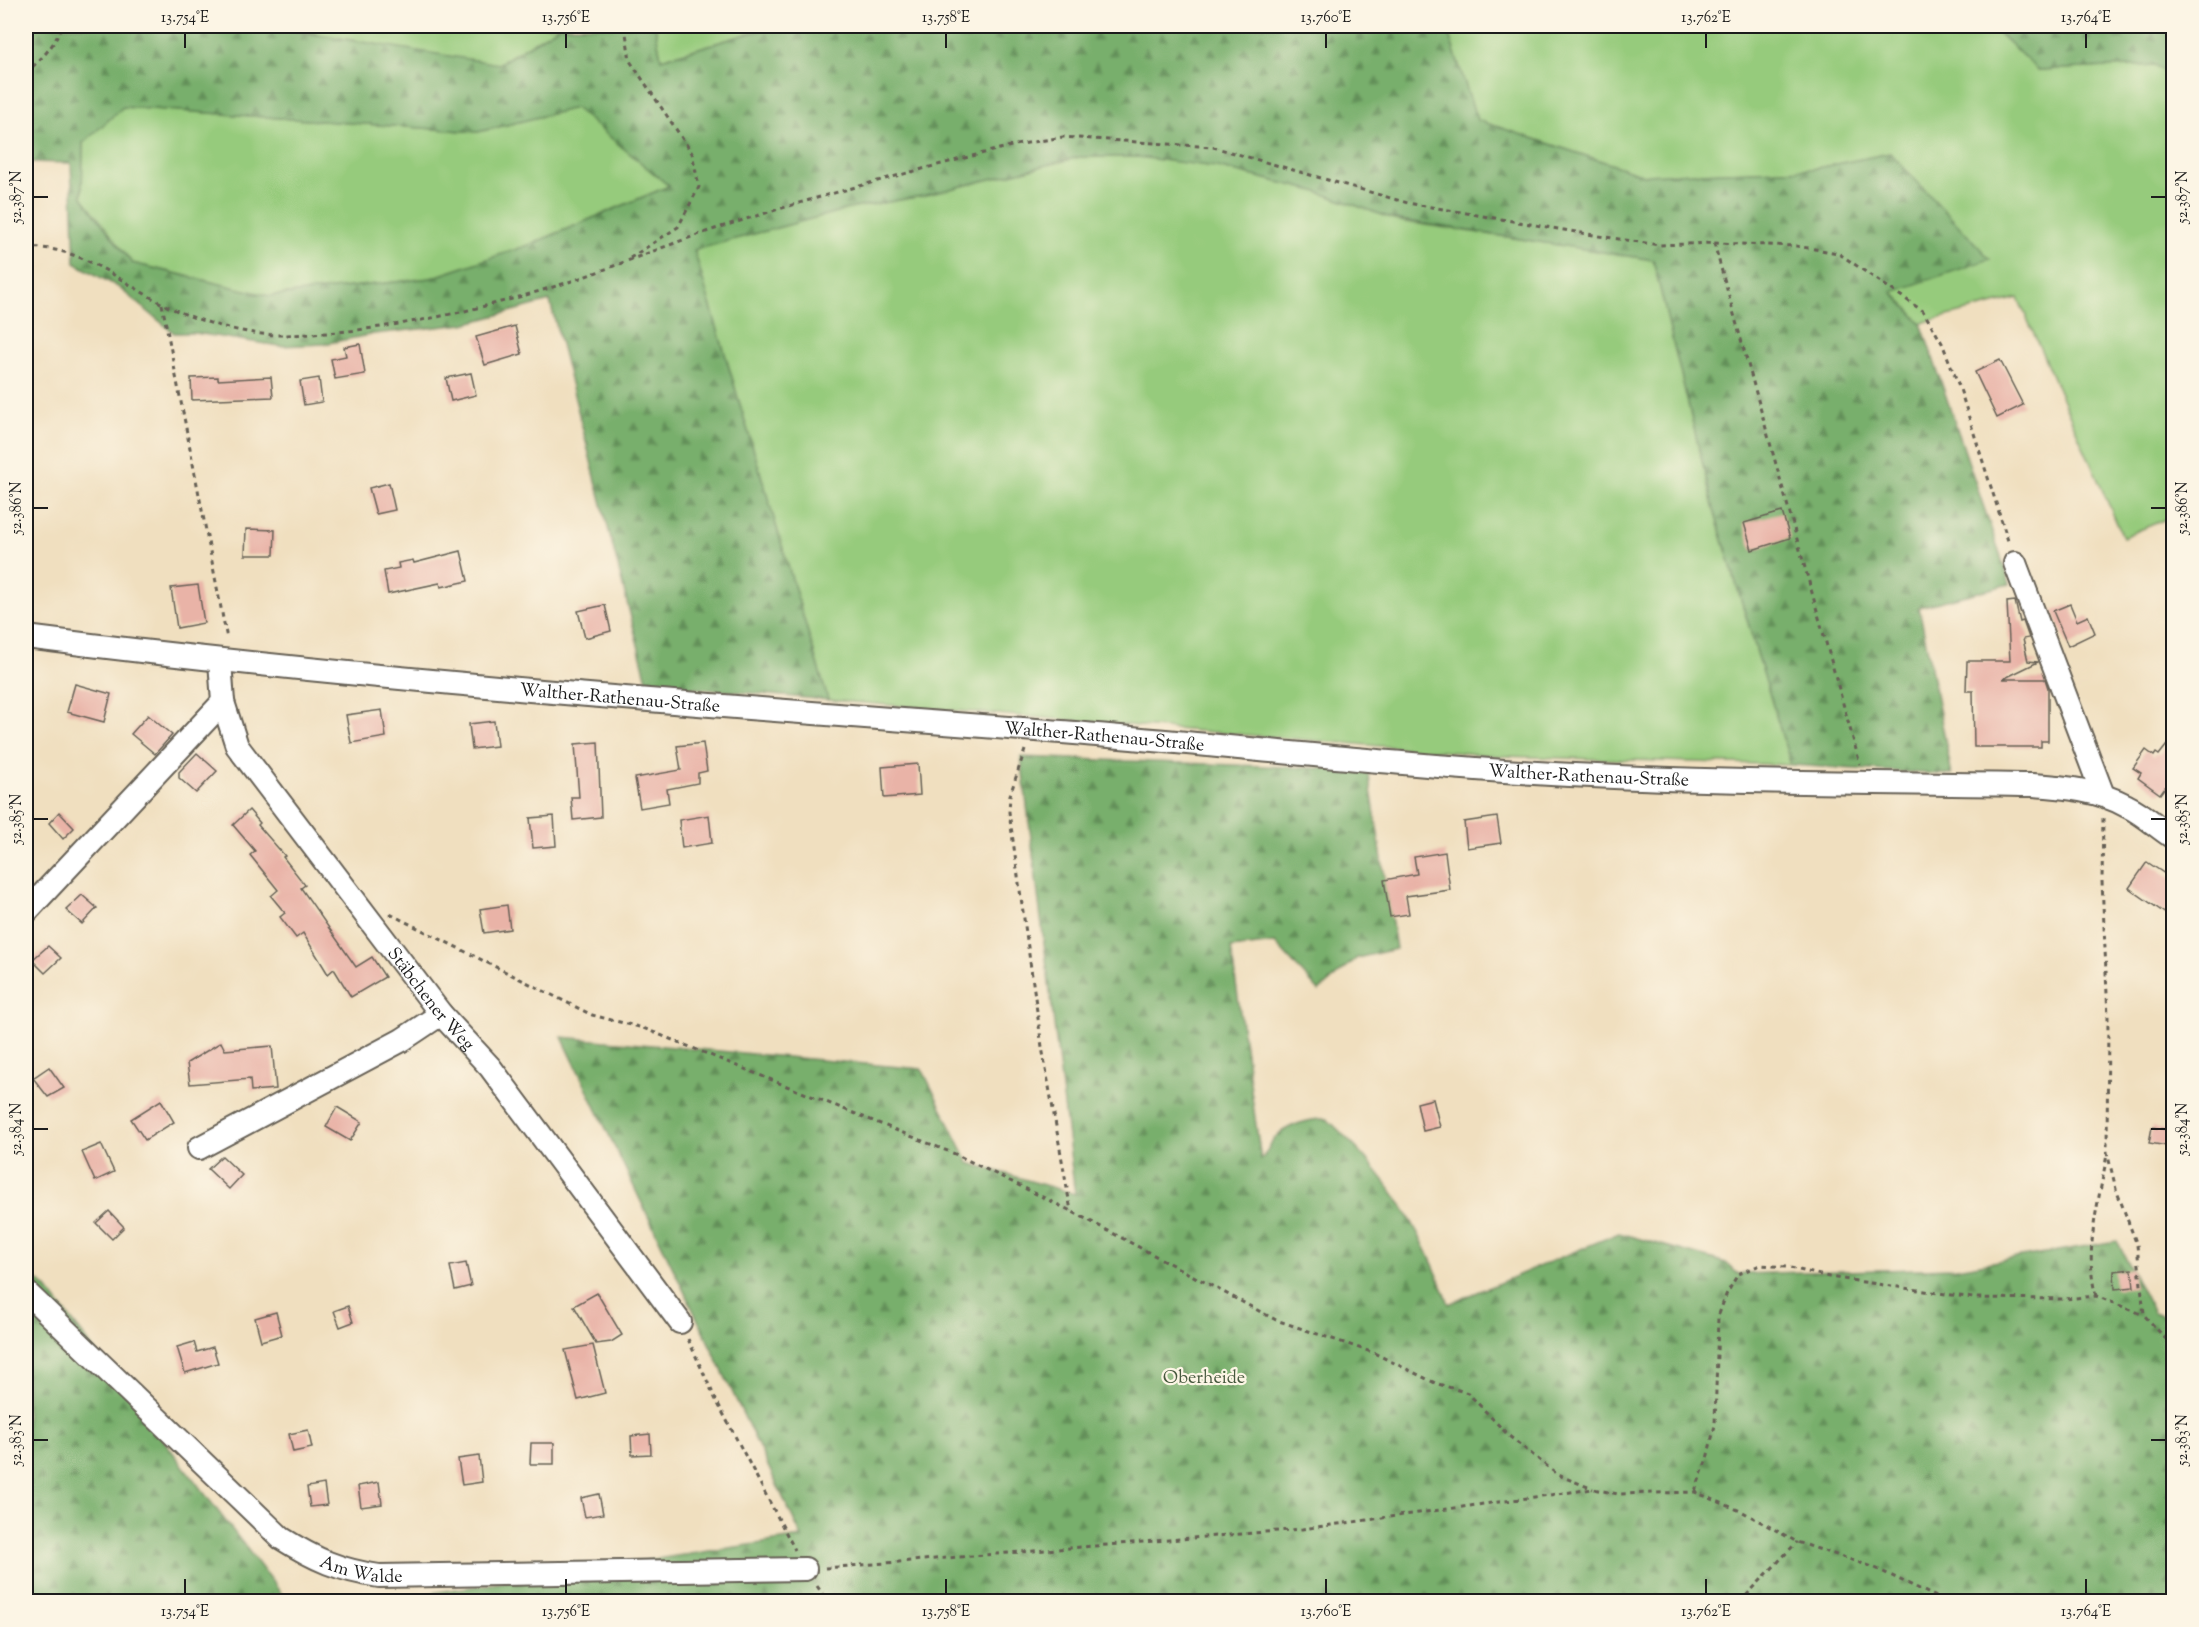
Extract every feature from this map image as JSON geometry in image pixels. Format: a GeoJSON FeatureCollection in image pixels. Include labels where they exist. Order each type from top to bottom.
{"type":"FeatureCollection","features":[{"type":"Feature","properties":{"kind":"street"},"geometry":{"type":"LineString","coordinates":[[2015,563],[2103,795]]}},
{"type":"Feature","properties":{"kind":"street","name":"Walther-Rathenau-Straße"},"geometry":{"type":"LineString","coordinates":[[26,637],[224,662],[1476,769],[1625,778],[2032,785],[2070,788],[2103,795],[2129,806],[2174,838]]}},
{"type":"Feature","properties":{"kind":"street","name":"Stäbchener Weg"},"geometry":{"type":"LineString","coordinates":[[224,662],[223,702],[237,746],[441,1014],[490,1067],[680,1322]]}},
{"type":"Feature","properties":{"kind":"street"},"geometry":{"type":"LineString","coordinates":[[26,912],[223,702]]}},
{"type":"Feature","properties":{"kind":"street"},"geometry":{"type":"LineString","coordinates":[[199,1148],[402,1040],[441,1014]]}},
{"type":"Feature","properties":{"kind":"street","name":"Am Walde"},"geometry":{"type":"LineString","coordinates":[[26,1292],[281,1538],[314,1559],[345,1571],[379,1576],[805,1569]]}},
{"type":"Feature","properties":{"kind":"path"},"geometry":{"type":"LineString","coordinates":[[26,73],[53,43],[61,26]]}},
{"type":"Feature","properties":{"kind":"path"},"geometry":{"type":"LineString","coordinates":[[624,262],[678,226],[699,187],[692,153],[630,61],[625,26]]}},
{"type":"Feature","properties":{"kind":"path"},"geometry":{"type":"LineString","coordinates":[[26,248],[41,247],[97,265],[162,304],[236,329],[276,335],[321,332],[421,320],[480,308],[545,290],[715,229],[951,161],[1015,145],[1063,137],[1213,147],[1408,203],[1659,244],[1714,243],[1796,246],[1838,253],[1923,311],[1942,343],[1959,386],[2015,563]]}},
{"type":"Feature","properties":{"kind":"path"},"geometry":{"type":"LineString","coordinates":[[1714,243],[1865,782]]}},
{"type":"Feature","properties":{"kind":"path"},"geometry":{"type":"LineString","coordinates":[[162,304],[229,652],[224,662]]}},
{"type":"Feature","properties":{"kind":"path"},"geometry":{"type":"LineString","coordinates":[[1027,729],[1025,749],[1010,795],[1009,812],[1042,1047],[1071,1211]]}},
{"type":"Feature","properties":{"kind":"path"},"geometry":{"type":"LineString","coordinates":[[2096,1296],[2090,1275],[2091,1252],[2107,1152],[2108,1017],[2102,881],[2103,795]]}},
{"type":"Feature","properties":{"kind":"path"},"geometry":{"type":"LineString","coordinates":[[355,902],[402,917],[592,1015],[643,1028],[955,1154],[1071,1211],[1276,1320],[1374,1353],[1435,1383],[1467,1393],[1509,1436],[1558,1475],[1593,1489],[1618,1494],[1695,1492],[1743,1512],[1797,1542],[1873,1567],[1947,1602]]}},
{"type":"Feature","properties":{"kind":"path"},"geometry":{"type":"LineString","coordinates":[[2107,1152],[2116,1189],[2137,1245],[2145,1315]]}},
{"type":"Feature","properties":{"kind":"path"},"geometry":{"type":"LineString","coordinates":[[1695,1492],[1707,1459],[1715,1425],[1718,1317],[1726,1295],[1738,1274],[1760,1265],[1786,1267],[1829,1277],[1973,1298],[2065,1299],[2096,1296],[2145,1315],[2174,1348]]}},
{"type":"Feature","properties":{"kind":"path"},"geometry":{"type":"LineString","coordinates":[[680,1322],[715,1398],[805,1569],[828,1602]]}},
{"type":"Feature","properties":{"kind":"path"},"geometry":{"type":"LineString","coordinates":[[805,1569],[1302,1529],[1593,1489]]}},
{"type":"Feature","properties":{"kind":"path"},"geometry":{"type":"LineString","coordinates":[[1740,1602],[1797,1542]]}},
{"type":"Feature","properties":{"kind":"green space"},"geometry":{"type":"Polygon","coordinates":[[[26,26],[275,26],[499,64],[560,26],[655,26],[661,59],[775,26],[1446,26],[1477,120],[1644,175],[1813,169],[1890,153],[1990,259],[1892,292],[1921,323],[2010,584],[1919,607],[1952,775],[1791,765],[1714,510],[1653,260],[1394,219],[1315,191],[1217,167],[1137,157],[1079,157],[922,196],[848,209],[694,250],[828,700],[648,684],[550,301],[464,324],[374,334],[324,344],[280,346],[195,333],[174,333],[118,287],[75,263],[71,163],[26,162],[26,26]],[[123,107],[83,143],[82,197],[132,263],[270,296],[431,278],[529,245],[669,186],[575,108],[478,132],[123,107]]]}},
{"type":"Feature","properties":{"kind":"green space"},"geometry":{"type":"Polygon","coordinates":[[[275,26],[560,26],[495,66],[275,26]]]}},
{"type":"Feature","properties":{"kind":"green space"},"geometry":{"type":"Polygon","coordinates":[[[655,26],[775,26],[661,59],[655,26]]]}},
{"type":"Feature","properties":{"kind":"green space"},"geometry":{"type":"Polygon","coordinates":[[[1446,26],[1991,26],[2038,70],[2155,65],[2174,79],[2173,516],[2123,537],[2018,298],[1921,323],[1892,291],[1989,259],[1890,153],[1813,169],[1644,175],[1477,120],[1446,26]]]}},
{"type":"Feature","properties":{"kind":"green space"},"geometry":{"type":"Polygon","coordinates":[[[1991,26],[2173,26],[2173,79],[2155,65],[2038,70],[1991,26]]]}},
{"type":"Feature","properties":{"kind":"green space"},"geometry":{"type":"Polygon","coordinates":[[[123,107],[478,132],[575,108],[669,186],[529,245],[431,278],[270,296],[132,263],[82,197],[83,143],[123,107]]]}},
{"type":"Feature","properties":{"kind":"green space"},"geometry":{"type":"Polygon","coordinates":[[[1079,157],[1143,157],[1217,167],[1315,191],[1399,221],[1653,259],[1714,510],[1791,765],[1500,756],[828,700],[694,250],[848,209],[922,196],[1079,157]]]}},
{"type":"Feature","properties":{"kind":"green space","name":"Oberheide"},"geometry":{"type":"Polygon","coordinates":[[[1021,757],[1368,770],[1396,949],[1357,958],[1319,991],[1275,943],[1231,948],[1261,1160],[1274,1139],[1284,1130],[1305,1121],[1327,1119],[1368,1161],[1400,1203],[1426,1250],[1449,1304],[1619,1233],[1726,1263],[1738,1274],[1956,1268],[2117,1241],[2153,1312],[2161,1315],[2173,1327],[2173,1601],[371,1602],[802,1537],[562,1037],[922,1069],[969,1163],[1075,1194],[1021,757]]]}},
{"type":"Feature","properties":{"kind":"green space"},"geometry":{"type":"Polygon","coordinates":[[[26,1272],[46,1287],[287,1601],[26,1601],[26,1272]]]}},
{"type":"Feature","properties":{"kind":"building"},"geometry":{"type":"Polygon","coordinates":[[[515,326],[522,354],[485,365],[476,337],[515,326]]]}},
{"type":"Feature","properties":{"kind":"building"},"geometry":{"type":"Polygon","coordinates":[[[360,344],[365,374],[335,379],[331,359],[346,356],[344,347],[360,344]]]}},
{"type":"Feature","properties":{"kind":"building"},"geometry":{"type":"Polygon","coordinates":[[[2000,360],[2023,405],[1997,418],[1975,372],[2000,360]]]}},
{"type":"Feature","properties":{"kind":"building"},"geometry":{"type":"Polygon","coordinates":[[[471,373],[476,395],[451,401],[446,378],[471,373]]]}},
{"type":"Feature","properties":{"kind":"building"},"geometry":{"type":"Polygon","coordinates":[[[218,377],[218,380],[271,377],[273,397],[192,400],[191,378],[218,377]]]}},
{"type":"Feature","properties":{"kind":"building"},"geometry":{"type":"Polygon","coordinates":[[[319,378],[322,402],[304,405],[300,381],[319,378]]]}},
{"type":"Feature","properties":{"kind":"building"},"geometry":{"type":"Polygon","coordinates":[[[389,483],[395,510],[376,514],[369,488],[389,483]]]}},
{"type":"Feature","properties":{"kind":"building"},"geometry":{"type":"Polygon","coordinates":[[[1782,512],[1790,538],[1752,550],[1744,523],[1782,512]]]}},
{"type":"Feature","properties":{"kind":"building"},"geometry":{"type":"Polygon","coordinates":[[[246,529],[275,530],[274,555],[245,555],[246,529]]]}},
{"type":"Feature","properties":{"kind":"building"},"geometry":{"type":"Polygon","coordinates":[[[461,551],[468,581],[441,587],[440,583],[388,594],[384,571],[399,568],[398,563],[413,560],[414,563],[461,551]]]}},
{"type":"Feature","properties":{"kind":"building"},"geometry":{"type":"Polygon","coordinates":[[[198,585],[204,623],[177,628],[171,588],[198,585]]]}},
{"type":"Feature","properties":{"kind":"building"},"geometry":{"type":"Polygon","coordinates":[[[2015,601],[2020,622],[2023,621],[2029,638],[2023,639],[2028,661],[2038,662],[2003,679],[2045,679],[2048,688],[2048,741],[2041,741],[2041,747],[1974,747],[1973,691],[1966,691],[1967,661],[2010,661],[2007,602],[2015,601]]]}},
{"type":"Feature","properties":{"kind":"building"},"geometry":{"type":"Polygon","coordinates":[[[2070,604],[2077,621],[2088,616],[2095,633],[2068,646],[2053,611],[2070,604]]]}},
{"type":"Feature","properties":{"kind":"building"},"geometry":{"type":"Polygon","coordinates":[[[605,605],[611,631],[585,638],[578,611],[605,605]]]}},
{"type":"Feature","properties":{"kind":"building"},"geometry":{"type":"Polygon","coordinates":[[[75,684],[111,694],[104,722],[67,712],[75,684]]]}},
{"type":"Feature","properties":{"kind":"building"},"geometry":{"type":"Polygon","coordinates":[[[382,710],[386,737],[351,743],[346,715],[382,710]]]}},
{"type":"Feature","properties":{"kind":"building"},"geometry":{"type":"Polygon","coordinates":[[[148,715],[172,735],[155,754],[131,734],[148,715]]]}},
{"type":"Feature","properties":{"kind":"building"},"geometry":{"type":"Polygon","coordinates":[[[494,721],[497,746],[472,749],[469,724],[494,721]]]}},
{"type":"Feature","properties":{"kind":"building"},"geometry":{"type":"Polygon","coordinates":[[[2174,736],[2174,794],[2165,787],[2160,794],[2138,778],[2141,773],[2133,768],[2146,750],[2154,756],[2156,753],[2159,755],[2174,736]]]}},
{"type":"Feature","properties":{"kind":"building"},"geometry":{"type":"Polygon","coordinates":[[[598,742],[601,817],[573,820],[571,797],[579,797],[575,744],[598,742]]]}},
{"type":"Feature","properties":{"kind":"building"},"geometry":{"type":"Polygon","coordinates":[[[703,743],[707,771],[698,773],[698,783],[667,789],[669,803],[640,808],[635,778],[681,770],[677,746],[703,743]]]}},
{"type":"Feature","properties":{"kind":"building"},"geometry":{"type":"Polygon","coordinates":[[[197,753],[217,771],[196,793],[179,778],[179,772],[197,753]]]}},
{"type":"Feature","properties":{"kind":"building"},"geometry":{"type":"Polygon","coordinates":[[[918,764],[920,795],[884,798],[882,767],[918,764]]]}},
{"type":"Feature","properties":{"kind":"building"},"geometry":{"type":"Polygon","coordinates":[[[249,810],[305,885],[301,888],[356,967],[372,957],[385,977],[351,997],[334,969],[328,974],[303,933],[296,938],[280,917],[285,913],[271,896],[278,890],[250,855],[255,851],[233,825],[249,810]]]}},
{"type":"Feature","properties":{"kind":"building"},"geometry":{"type":"Polygon","coordinates":[[[59,812],[74,828],[63,839],[49,823],[59,812]]]}},
{"type":"Feature","properties":{"kind":"building"},"geometry":{"type":"Polygon","coordinates":[[[709,815],[712,843],[682,848],[679,820],[709,815]]]}},
{"type":"Feature","properties":{"kind":"building"},"geometry":{"type":"Polygon","coordinates":[[[554,816],[556,846],[533,848],[530,818],[554,816]]]}},
{"type":"Feature","properties":{"kind":"building"},"geometry":{"type":"Polygon","coordinates":[[[1497,817],[1501,843],[1467,848],[1464,822],[1497,817]]]}},
{"type":"Feature","properties":{"kind":"building"},"geometry":{"type":"Polygon","coordinates":[[[1445,852],[1450,890],[1406,896],[1409,914],[1390,917],[1384,880],[1417,874],[1414,857],[1445,852]]]}},
{"type":"Feature","properties":{"kind":"building"},"geometry":{"type":"Polygon","coordinates":[[[2147,862],[2174,880],[2174,903],[2166,914],[2129,888],[2147,862]]]}},
{"type":"Feature","properties":{"kind":"building"},"geometry":{"type":"Polygon","coordinates":[[[82,895],[97,908],[82,924],[66,910],[82,895]]]}},
{"type":"Feature","properties":{"kind":"building"},"geometry":{"type":"Polygon","coordinates":[[[507,905],[510,929],[484,933],[480,909],[507,905]]]}},
{"type":"Feature","properties":{"kind":"building"},"geometry":{"type":"Polygon","coordinates":[[[48,946],[61,958],[45,973],[32,960],[48,946]]]}},
{"type":"Feature","properties":{"kind":"building"},"geometry":{"type":"Polygon","coordinates":[[[221,1042],[225,1050],[272,1046],[276,1089],[251,1091],[250,1079],[190,1084],[187,1063],[221,1042]]]}},
{"type":"Feature","properties":{"kind":"building"},"geometry":{"type":"Polygon","coordinates":[[[49,1067],[64,1088],[48,1097],[33,1078],[49,1067]]]}},
{"type":"Feature","properties":{"kind":"building"},"geometry":{"type":"Polygon","coordinates":[[[1433,1099],[1440,1127],[1423,1131],[1417,1103],[1433,1099]]]}},
{"type":"Feature","properties":{"kind":"building"},"geometry":{"type":"Polygon","coordinates":[[[161,1100],[174,1122],[145,1140],[131,1119],[161,1100]]]}},
{"type":"Feature","properties":{"kind":"building"},"geometry":{"type":"Polygon","coordinates":[[[337,1107],[362,1122],[350,1141],[326,1127],[337,1107]]]}},
{"type":"Feature","properties":{"kind":"building"},"geometry":{"type":"Polygon","coordinates":[[[2152,1127],[2174,1131],[2174,1147],[2149,1143],[2152,1127]]]}},
{"type":"Feature","properties":{"kind":"building"},"geometry":{"type":"Polygon","coordinates":[[[101,1144],[114,1172],[95,1181],[82,1152],[101,1144]]]}},
{"type":"Feature","properties":{"kind":"building"},"geometry":{"type":"Polygon","coordinates":[[[222,1156],[242,1175],[229,1189],[208,1169],[222,1156]]]}},
{"type":"Feature","properties":{"kind":"building"},"geometry":{"type":"Polygon","coordinates":[[[109,1211],[124,1227],[112,1239],[96,1223],[109,1211]]]}},
{"type":"Feature","properties":{"kind":"building"},"geometry":{"type":"Polygon","coordinates":[[[466,1263],[471,1286],[455,1290],[450,1266],[466,1263]]]}},
{"type":"Feature","properties":{"kind":"building"},"geometry":{"type":"Polygon","coordinates":[[[2132,1269],[2134,1287],[2115,1289],[2114,1271],[2132,1269]]]}},
{"type":"Feature","properties":{"kind":"building"},"geometry":{"type":"Polygon","coordinates":[[[597,1293],[622,1335],[611,1342],[596,1344],[574,1306],[597,1293]]]}},
{"type":"Feature","properties":{"kind":"building"},"geometry":{"type":"Polygon","coordinates":[[[348,1306],[353,1322],[340,1327],[334,1311],[348,1306]]]}},
{"type":"Feature","properties":{"kind":"building"},"geometry":{"type":"Polygon","coordinates":[[[276,1312],[282,1335],[261,1341],[255,1318],[276,1312]]]}},
{"type":"Feature","properties":{"kind":"building"},"geometry":{"type":"Polygon","coordinates":[[[194,1342],[197,1352],[213,1347],[218,1363],[185,1373],[177,1347],[194,1342]]]}},
{"type":"Feature","properties":{"kind":"building"},"geometry":{"type":"Polygon","coordinates":[[[593,1345],[605,1393],[578,1400],[565,1350],[593,1345]]]}},
{"type":"Feature","properties":{"kind":"building"},"geometry":{"type":"Polygon","coordinates":[[[308,1430],[312,1448],[293,1452],[289,1434],[308,1430]]]}},
{"type":"Feature","properties":{"kind":"building"},"geometry":{"type":"Polygon","coordinates":[[[650,1434],[651,1454],[632,1455],[631,1436],[650,1434]]]}},
{"type":"Feature","properties":{"kind":"building"},"geometry":{"type":"Polygon","coordinates":[[[531,1443],[554,1443],[554,1464],[530,1464],[531,1443]]]}},
{"type":"Feature","properties":{"kind":"building"},"geometry":{"type":"Polygon","coordinates":[[[479,1456],[482,1482],[462,1485],[458,1459],[479,1456]]]}},
{"type":"Feature","properties":{"kind":"building"},"geometry":{"type":"Polygon","coordinates":[[[379,1482],[382,1504],[361,1507],[358,1486],[379,1482]]]}},
{"type":"Feature","properties":{"kind":"building"},"geometry":{"type":"Polygon","coordinates":[[[324,1484],[327,1505],[310,1507],[307,1487],[324,1484]]]}},
{"type":"Feature","properties":{"kind":"building"},"geometry":{"type":"Polygon","coordinates":[[[599,1494],[603,1514],[585,1517],[581,1498],[599,1494]]]}}]}
